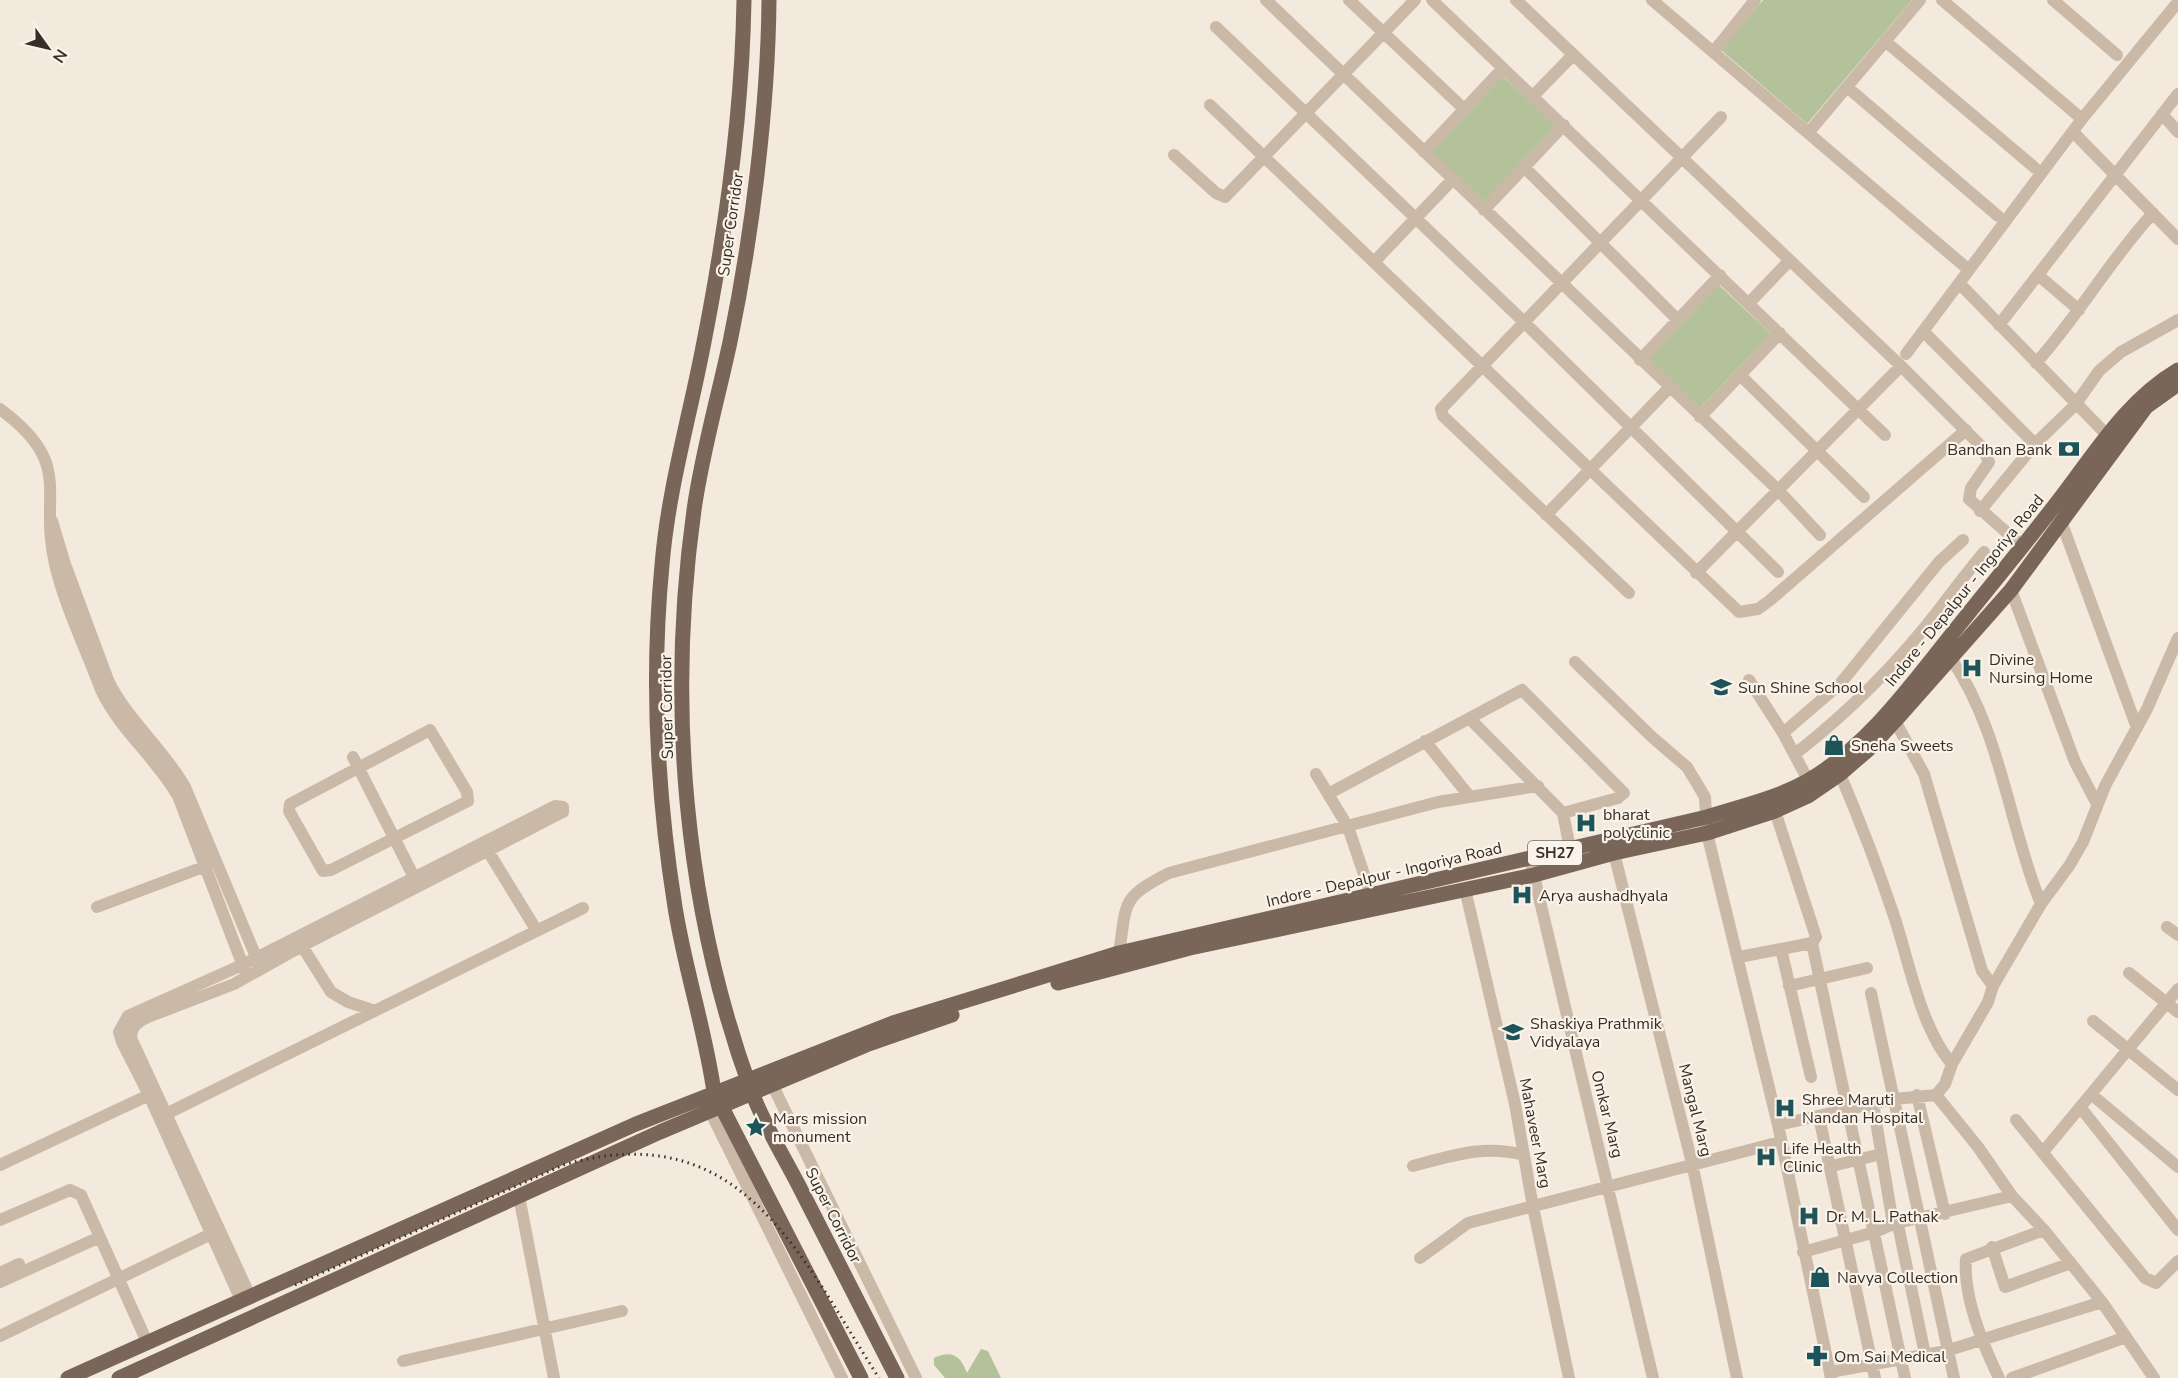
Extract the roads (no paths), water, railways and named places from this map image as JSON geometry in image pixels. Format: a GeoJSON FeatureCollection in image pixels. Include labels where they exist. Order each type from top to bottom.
{"type":"FeatureCollection","features":[{"type":"Feature","properties":{"kind":"main road","name":"Super Corridor"},"geometry":{"type":"LineString","coordinates":[[744,0],[736,126],[728,202],[704,344],[670,502],[662,562],[656,651],[657,733],[668,853],[686,966],[707,1044],[712,1101],[861,1378]]}},
{"type":"Feature","properties":{"kind":"main road","name":"Super Corridor"},"geometry":{"type":"LineString","coordinates":[[769,0],[753,199],[731,339],[694,507],[686,578],[681,666],[683,752],[698,885],[721,991],[750,1086],[897,1378]]}},
{"type":"Feature","properties":{"kind":"main road","name":"Indore - Depalpur - Ingoriya Road"},"geometry":{"type":"LineString","coordinates":[[712,1101],[892,1023],[1119,953],[1707,817],[1770,798],[1808,780],[1834,763],[1889,712],[2023,547],[2139,397],[2178,370]]}},
{"type":"Feature","properties":{"kind":"main road","name":"Indore - Depalpur - Ingoriya Road"},"geometry":{"type":"LineString","coordinates":[[769,1078],[951,1016],[1106,969],[1534,875],[1614,853],[1707,833],[1775,811],[1808,795],[1840,774],[1869,749],[1895,721],[2011,590],[2146,407],[2178,384]]}},
{"type":"Feature","properties":{"kind":"main road"},"geometry":{"type":"LineString","coordinates":[[68,1378],[599,1140],[712,1101]]}},
{"type":"Feature","properties":{"kind":"main road"},"geometry":{"type":"LineString","coordinates":[[118,1378],[618,1151],[712,1101]]}},
{"type":"Feature","properties":{"kind":"main road"},"geometry":{"type":"LineString","coordinates":[[599,1140],[618,1151]]}},
{"type":"Feature","properties":{"kind":"street"},"geometry":{"type":"LineString","coordinates":[[1266,0],[1778,490],[1820,535]]}},
{"type":"Feature","properties":{"kind":"street"},"geometry":{"type":"LineString","coordinates":[[1349,0],[1464,109]]}},
{"type":"Feature","properties":{"kind":"street"},"geometry":{"type":"LineString","coordinates":[[1174,155],[1216,193],[1225,197],[1415,0]]}},
{"type":"Feature","properties":{"kind":"street"},"geometry":{"type":"LineString","coordinates":[[1432,0],[1885,435]]}},
{"type":"Feature","properties":{"kind":"street"},"geometry":{"type":"LineString","coordinates":[[1516,0],[1790,261],[1904,360],[1988,455],[1989,462],[1984,472],[1968,494],[1972,505],[2023,547]]}},
{"type":"Feature","properties":{"kind":"street"},"geometry":{"type":"LineString","coordinates":[[1652,0],[1715,50],[1969,270]]}},
{"type":"Feature","properties":{"kind":"street"},"geometry":{"type":"LineString","coordinates":[[1809,132],[1920,0]]}},
{"type":"Feature","properties":{"kind":"street"},"geometry":{"type":"LineString","coordinates":[[1942,0],[2082,119]]}},
{"type":"Feature","properties":{"kind":"street"},"geometry":{"type":"LineString","coordinates":[[2053,0],[2117,55]]}},
{"type":"Feature","properties":{"kind":"street"},"geometry":{"type":"LineString","coordinates":[[1715,50],[1751,1]]}},
{"type":"Feature","properties":{"kind":"street"},"geometry":{"type":"LineString","coordinates":[[1696,573],[1904,360],[2082,119],[2178,2]]}},
{"type":"Feature","properties":{"kind":"street"},"geometry":{"type":"LineString","coordinates":[[1216,27],[1305,115],[1524,322],[1778,572]]}},
{"type":"Feature","properties":{"kind":"street"},"geometry":{"type":"LineString","coordinates":[[1885,41],[2035,168]]}},
{"type":"Feature","properties":{"kind":"street"},"geometry":{"type":"LineString","coordinates":[[1533,96],[1573,55]]}},
{"type":"Feature","properties":{"kind":"street"},"geometry":{"type":"LineString","coordinates":[[1424,152],[1503,68]]}},
{"type":"Feature","properties":{"kind":"street"},"geometry":{"type":"LineString","coordinates":[[1847,87],[1998,216]]}},
{"type":"Feature","properties":{"kind":"street"},"geometry":{"type":"LineString","coordinates":[[1999,325],[2178,94]]}},
{"type":"Feature","properties":{"kind":"street"},"geometry":{"type":"LineString","coordinates":[[1210,105],[1739,612],[1758,609],[1966,430]]}},
{"type":"Feature","properties":{"kind":"street"},"geometry":{"type":"LineString","coordinates":[[2162,114],[2178,132]]}},
{"type":"Feature","properties":{"kind":"street"},"geometry":{"type":"LineString","coordinates":[[1629,593],[1443,416],[1440,410],[1721,117]]}},
{"type":"Feature","properties":{"kind":"street"},"geometry":{"type":"LineString","coordinates":[[1484,210],[1564,125]]}},
{"type":"Feature","properties":{"kind":"street"},"geometry":{"type":"LineString","coordinates":[[2073,132],[2178,239]]}},
{"type":"Feature","properties":{"kind":"street"},"geometry":{"type":"LineString","coordinates":[[1524,167],[1678,320]]}},
{"type":"Feature","properties":{"kind":"street"},"geometry":{"type":"LineString","coordinates":[[1374,262],[1453,180]]}},
{"type":"Feature","properties":{"kind":"street"},"geometry":{"type":"LineString","coordinates":[[2036,363],[2079,310],[2126,243],[2153,213]]}},
{"type":"Feature","properties":{"kind":"street"},"geometry":{"type":"LineString","coordinates":[[1749,303],[1790,261]]}},
{"type":"Feature","properties":{"kind":"street"},"geometry":{"type":"LineString","coordinates":[[1640,360],[1720,275]]}},
{"type":"Feature","properties":{"kind":"street"},"geometry":{"type":"LineString","coordinates":[[2038,275],[2079,310]]}},
{"type":"Feature","properties":{"kind":"street"},"geometry":{"type":"LineString","coordinates":[[1959,283],[2075,405],[2108,436]]}},
{"type":"Feature","properties":{"kind":"street"},"geometry":{"type":"LineString","coordinates":[[1980,511],[2035,444],[2075,405],[2109,361],[2178,320]]}},
{"type":"Feature","properties":{"kind":"street"},"geometry":{"type":"LineString","coordinates":[[1923,332],[2035,444]]}},
{"type":"Feature","properties":{"kind":"street"},"geometry":{"type":"LineString","coordinates":[[1700,417],[1780,333]]}},
{"type":"Feature","properties":{"kind":"street"},"geometry":{"type":"LineString","coordinates":[[1740,375],[1864,497]]}},
{"type":"Feature","properties":{"kind":"street"},"geometry":{"type":"LineString","coordinates":[[1546,515],[1669,388]]}},
{"type":"Feature","properties":{"kind":"street"},"geometry":{"type":"LineString","coordinates":[[0,409],[33,437],[44,454],[51,490],[52,520],[49,535],[56,568],[101,690],[120,722],[170,782],[206,866],[248,977]]}},
{"type":"Feature","properties":{"kind":"street"},"geometry":{"type":"LineString","coordinates":[[52,520],[65,564],[108,680],[127,713],[168,761],[185,787],[258,963]]}},
{"type":"Feature","properties":{"kind":"street"},"geometry":{"type":"LineString","coordinates":[[2061,521],[2137,728]]}},
{"type":"Feature","properties":{"kind":"street"},"geometry":{"type":"LineString","coordinates":[[1783,733],[1840,684],[1940,562],[1963,540]]}},
{"type":"Feature","properties":{"kind":"street"},"geometry":{"type":"LineString","coordinates":[[1795,754],[1848,711],[1871,688],[1934,615],[1984,552]]}},
{"type":"Feature","properties":{"kind":"street"},"geometry":{"type":"LineString","coordinates":[[2011,590],[2075,762],[2097,804]]}},
{"type":"Feature","properties":{"kind":"street"},"geometry":{"type":"LineString","coordinates":[[1778,1125],[1873,1103],[1917,1095],[1935,1095],[1945,1084],[1952,1064],[1988,1002],[1993,986],[2041,904],[2083,842],[2097,804],[2137,728],[2178,638]]}},
{"type":"Feature","properties":{"kind":"street"},"geometry":{"type":"LineString","coordinates":[[1950,657],[1965,680],[1991,742],[2031,880],[2041,904]]}},
{"type":"Feature","properties":{"kind":"street"},"geometry":{"type":"LineString","coordinates":[[1575,662],[1652,738],[1684,764],[1705,797],[1707,833],[1778,1125],[1830,1375],[1946,1351],[2102,1302]]}},
{"type":"Feature","properties":{"kind":"street"},"geometry":{"type":"LineString","coordinates":[[1749,680],[1783,733],[1808,780]]}},
{"type":"Feature","properties":{"kind":"street"},"geometry":{"type":"LineString","coordinates":[[1328,794],[1522,690],[1624,793],[1618,798],[1563,813]]}},
{"type":"Feature","properties":{"kind":"street"},"geometry":{"type":"LineString","coordinates":[[1470,719],[1563,813],[1570,849]]}},
{"type":"Feature","properties":{"kind":"street"},"geometry":{"type":"LineString","coordinates":[[1895,721],[1924,774],[1982,971],[1993,986]]}},
{"type":"Feature","properties":{"kind":"street"},"geometry":{"type":"LineString","coordinates":[[430,730],[467,792],[468,801],[395,838],[331,870],[322,871],[289,811],[290,804],[356,763],[430,730]]}},
{"type":"Feature","properties":{"kind":"street"},"geometry":{"type":"LineString","coordinates":[[1425,741],[1470,797]]}},
{"type":"Feature","properties":{"kind":"street"},"geometry":{"type":"LineString","coordinates":[[356,763],[417,882]]}},
{"type":"Feature","properties":{"kind":"street"},"geometry":{"type":"LineString","coordinates":[[1316,774],[1348,827],[1371,895]]}},
{"type":"Feature","properties":{"kind":"street"},"geometry":{"type":"LineString","coordinates":[[1840,774],[1876,862],[1924,1010],[1941,1052],[1952,1064]]}},
{"type":"Feature","properties":{"kind":"street"},"geometry":{"type":"LineString","coordinates":[[1119,953],[1127,904],[1137,889],[1169,873],[1348,827],[1377,817],[1470,797],[1538,786]]}},
{"type":"Feature","properties":{"kind":"street"},"geometry":{"type":"LineString","coordinates":[[246,1298],[163,1116],[148,1095],[122,1042],[119,1032],[122,1023],[128,1016],[242,965],[258,963],[302,946],[417,882],[555,806],[563,807],[563,812],[488,851],[417,882],[258,963],[248,977],[140,1021],[132,1030],[131,1038],[163,1116],[211,1234],[246,1298]]}},
{"type":"Feature","properties":{"kind":"street"},"geometry":{"type":"LineString","coordinates":[[1775,811],[1816,937],[1812,943],[1818,978],[1905,1378]]}},
{"type":"Feature","properties":{"kind":"street"},"geometry":{"type":"LineString","coordinates":[[488,851],[537,931]]}},
{"type":"Feature","properties":{"kind":"street","name":"Mangal Marg"},"geometry":{"type":"LineString","coordinates":[[1614,853],[1692,1164],[1737,1378]]}},
{"type":"Feature","properties":{"kind":"street","name":"Omkar Marg"},"geometry":{"type":"LineString","coordinates":[[1530,859],[1653,1378]]}},
{"type":"Feature","properties":{"kind":"street"},"geometry":{"type":"LineString","coordinates":[[97,907],[206,866]]}},
{"type":"Feature","properties":{"kind":"street","name":"Mahaveer Marg"},"geometry":{"type":"LineString","coordinates":[[1465,889],[1515,1104],[1533,1207],[1569,1378]]}},
{"type":"Feature","properties":{"kind":"street"},"geometry":{"type":"LineString","coordinates":[[163,1116],[584,908]]}},
{"type":"Feature","properties":{"kind":"street"},"geometry":{"type":"LineString","coordinates":[[2167,927],[2178,935]]}},
{"type":"Feature","properties":{"kind":"street"},"geometry":{"type":"LineString","coordinates":[[1739,957],[1812,943]]}},
{"type":"Feature","properties":{"kind":"street"},"geometry":{"type":"LineString","coordinates":[[302,946],[332,992],[348,1002],[375,1011]]}},
{"type":"Feature","properties":{"kind":"street"},"geometry":{"type":"LineString","coordinates":[[1781,949],[1811,1077]]}},
{"type":"Feature","properties":{"kind":"street"},"geometry":{"type":"LineString","coordinates":[[1789,986],[1867,969]]}},
{"type":"Feature","properties":{"kind":"street"},"geometry":{"type":"LineString","coordinates":[[2129,973],[2178,1012]]}},
{"type":"Feature","properties":{"kind":"street"},"geometry":{"type":"LineString","coordinates":[[2043,1152],[2178,989]]}},
{"type":"Feature","properties":{"kind":"street"},"geometry":{"type":"LineString","coordinates":[[1871,993],[1946,1351],[1954,1378]]}},
{"type":"Feature","properties":{"kind":"street"},"geometry":{"type":"LineString","coordinates":[[2093,1021],[2178,1090]]}},
{"type":"Feature","properties":{"kind":"street"},"geometry":{"type":"LineString","coordinates":[[769,1078],[916,1378]]}},
{"type":"Feature","properties":{"kind":"street"},"geometry":{"type":"LineString","coordinates":[[2091,1094],[2178,1167]]}},
{"type":"Feature","properties":{"kind":"street"},"geometry":{"type":"LineString","coordinates":[[0,1165],[148,1095]]}},
{"type":"Feature","properties":{"kind":"street"},"geometry":{"type":"LineString","coordinates":[[1917,1095],[1945,1214]]}},
{"type":"Feature","properties":{"kind":"street"},"geometry":{"type":"LineString","coordinates":[[1935,1095],[1978,1147],[2012,1196],[2072,1263],[2154,1378]]}},
{"type":"Feature","properties":{"kind":"street"},"geometry":{"type":"LineString","coordinates":[[712,1101],[842,1378]]}},
{"type":"Feature","properties":{"kind":"street"},"geometry":{"type":"LineString","coordinates":[[1873,1103],[1895,1224],[1925,1354]]}},
{"type":"Feature","properties":{"kind":"street"},"geometry":{"type":"LineString","coordinates":[[2080,1107],[2178,1230]]}},
{"type":"Feature","properties":{"kind":"street"},"geometry":{"type":"LineString","coordinates":[[1819,1117],[1832,1166],[1875,1378]]}},
{"type":"Feature","properties":{"kind":"street"},"geometry":{"type":"LineString","coordinates":[[2016,1120],[2145,1278],[2156,1283],[2178,1261]]}},
{"type":"Feature","properties":{"kind":"street"},"geometry":{"type":"LineString","coordinates":[[1419,1258],[1468,1223],[1780,1142]]}},
{"type":"Feature","properties":{"kind":"street"},"geometry":{"type":"LineString","coordinates":[[1413,1166],[1481,1149],[1504,1149],[1524,1155]]}},
{"type":"Feature","properties":{"kind":"street"},"geometry":{"type":"LineString","coordinates":[[1832,1166],[1881,1154]]}},
{"type":"Feature","properties":{"kind":"street"},"geometry":{"type":"LineString","coordinates":[[0,1220],[70,1190],[81,1195],[147,1342]]}},
{"type":"Feature","properties":{"kind":"street"},"geometry":{"type":"LineString","coordinates":[[519,1196],[554,1378]]}},
{"type":"Feature","properties":{"kind":"street"},"geometry":{"type":"LineString","coordinates":[[1803,1252],[1875,1232],[1895,1224],[1945,1214],[2012,1196]]}},
{"type":"Feature","properties":{"kind":"street"},"geometry":{"type":"LineString","coordinates":[[1999,1378],[1982,1339],[1973,1307],[1965,1269],[1966,1259],[2044,1230]]}},
{"type":"Feature","properties":{"kind":"street"},"geometry":{"type":"LineString","coordinates":[[0,1273],[99,1234]]}},
{"type":"Feature","properties":{"kind":"street"},"geometry":{"type":"LineString","coordinates":[[0,1282],[99,1234]]}},
{"type":"Feature","properties":{"kind":"street"},"geometry":{"type":"LineString","coordinates":[[0,1336],[211,1234]]}},
{"type":"Feature","properties":{"kind":"street"},"geometry":{"type":"LineString","coordinates":[[1992,1248],[2005,1287],[2072,1263]]}},
{"type":"Feature","properties":{"kind":"street"},"geometry":{"type":"LineString","coordinates":[[403,1361],[622,1311]]}},
{"type":"Feature","properties":{"kind":"street"},"geometry":{"type":"LineString","coordinates":[[2012,1378],[2126,1337]]}},
{"type":"Feature","properties":{"kind":"railway"},"geometry":{"type":"LineString","coordinates":[[295,1285],[563,1165],[624,1154],[676,1159],[720,1177],[758,1206],[791,1243],[821,1285],[879,1378]]}},
{"type":"Feature","properties":{"kind":"place","name":"Bandhan Bank"},"geometry":{"type":"Point","coordinates":[2069,449]}},
{"type":"Feature","properties":{"kind":"place","name":"Divine Nursing Home"},"geometry":{"type":"Point","coordinates":[1972,668]}},
{"type":"Feature","properties":{"kind":"place","name":"Sun Shine School"},"geometry":{"type":"Point","coordinates":[1721,687]}},
{"type":"Feature","properties":{"kind":"place","name":"Sneha Sweets"},"geometry":{"type":"Point","coordinates":[1834,745]}},
{"type":"Feature","properties":{"kind":"place","name":"bharat polyclinic"},"geometry":{"type":"Point","coordinates":[1586,823]}},
{"type":"Feature","properties":{"kind":"place","name":"Arya aushadhyala"},"geometry":{"type":"Point","coordinates":[1522,895]}},
{"type":"Feature","properties":{"kind":"place","name":"Shaskiya Prathmik Vidyalaya"},"geometry":{"type":"Point","coordinates":[1513,1032]}},
{"type":"Feature","properties":{"kind":"place","name":"Shree Maruti Nandan Hospital"},"geometry":{"type":"Point","coordinates":[1785,1108]}},
{"type":"Feature","properties":{"kind":"place","name":"Mars mission monument"},"geometry":{"type":"Point","coordinates":[756,1127]}},
{"type":"Feature","properties":{"kind":"place","name":"Life Health Clinic"},"geometry":{"type":"Point","coordinates":[1766,1157]}},
{"type":"Feature","properties":{"kind":"place","name":"Dr. M. L. Pathak"},"geometry":{"type":"Point","coordinates":[1809,1216]}},
{"type":"Feature","properties":{"kind":"place","name":"Navya Collection"},"geometry":{"type":"Point","coordinates":[1820,1277]}},
{"type":"Feature","properties":{"kind":"place","name":"Om Sai Medical"},"geometry":{"type":"Point","coordinates":[1817,1356]}}]}
